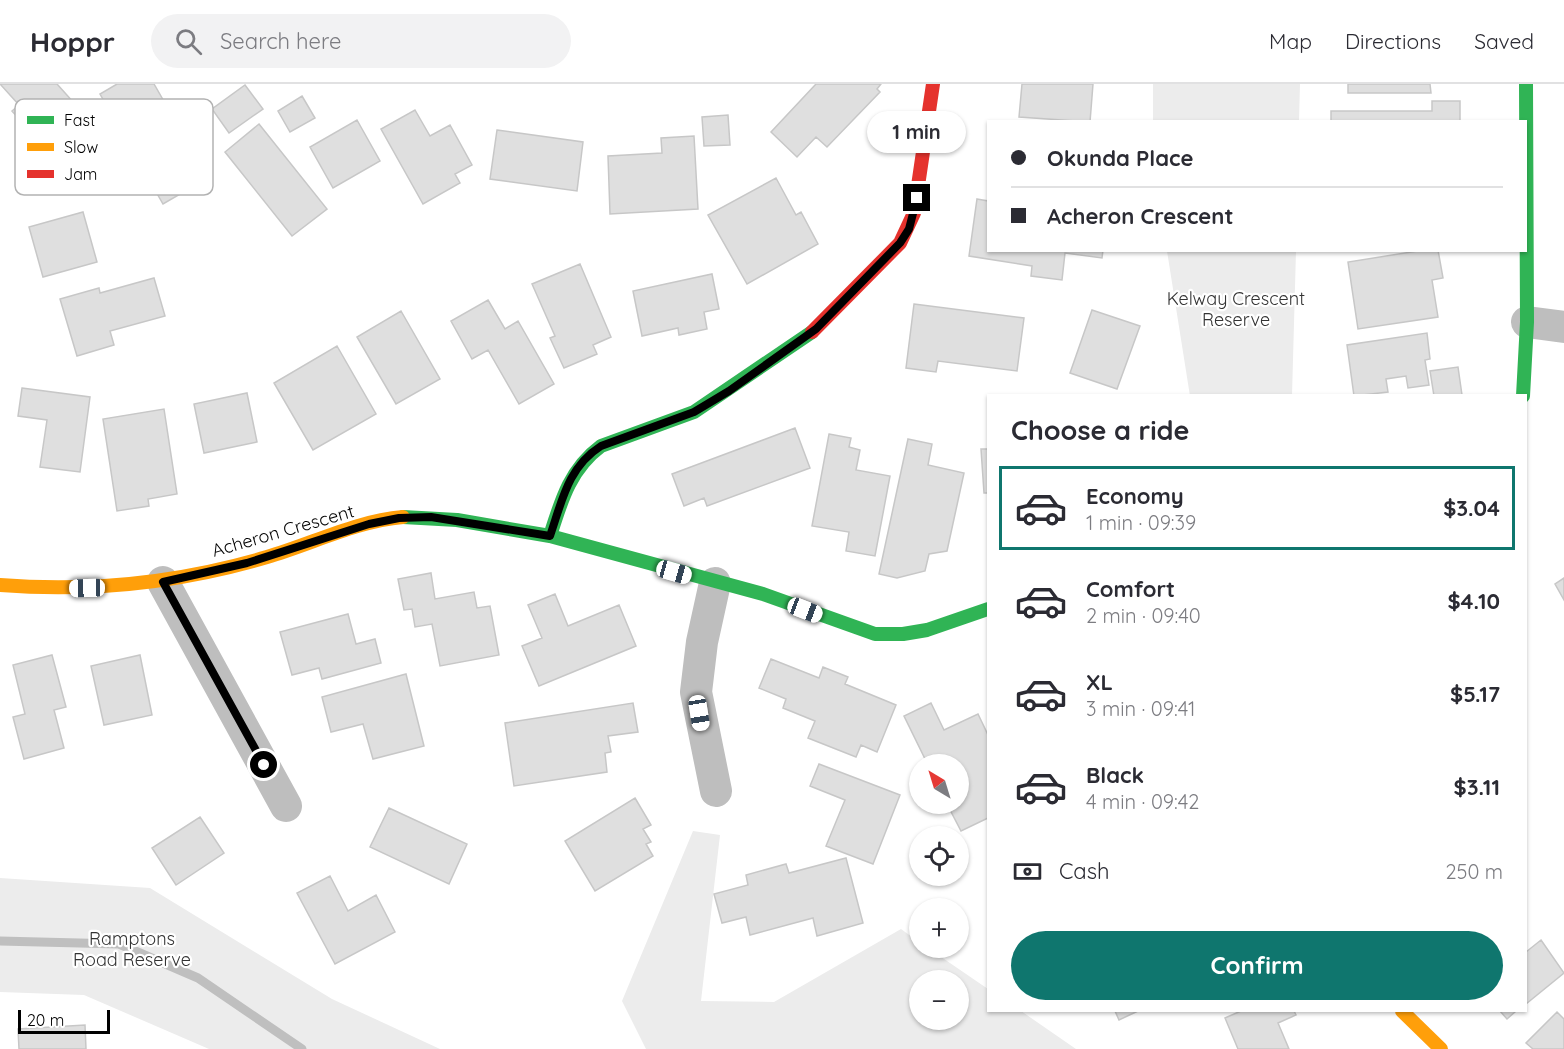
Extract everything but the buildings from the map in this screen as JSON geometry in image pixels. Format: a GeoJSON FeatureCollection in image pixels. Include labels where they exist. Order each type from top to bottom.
{"type":"FeatureCollection","features":[{"type":"Feature","properties":{"kind":"street"},"geometry":{"type":"LineString","coordinates":[[550,536],[574,470],[588,455],[601,446],[694,412],[731,389],[816,329],[900,243],[914,213],[932,105],[933,84]]}},
{"type":"Feature","properties":{"kind":"street"},"geometry":{"type":"LineString","coordinates":[[1526,84],[1526,120]]}},
{"type":"Feature","properties":{"kind":"street"},"geometry":{"type":"LineString","coordinates":[[1523,394],[1527,322],[1527,252]]}},
{"type":"Feature","properties":{"kind":"street"},"geometry":{"type":"LineString","coordinates":[[1527,322],[1564,327]]}},
{"type":"Feature","properties":{"kind":"street","name":"Acheron Crescent"},"geometry":{"type":"LineString","coordinates":[[0,585],[120,588],[163,582],[247,563],[369,524],[399,518],[431,517],[550,536],[715,584],[763,594],[875,634],[903,634],[927,630],[987,609]]}},
{"type":"Feature","properties":{"kind":"street"},"geometry":{"type":"LineString","coordinates":[[163,582],[286,806]]}},
{"type":"Feature","properties":{"kind":"street"},"geometry":{"type":"LineString","coordinates":[[715,584],[702,642],[696,692],[716,791]]}},
{"type":"Feature","properties":{"kind":"street"},"geometry":{"type":"LineString","coordinates":[[1403,1012],[1441,1049]]}},
{"type":"Feature","properties":{"kind":"green space"},"geometry":{"type":"Polygon","coordinates":[[[1153,84],[1300,84],[1299,120],[1153,120],[1153,84]]]}},
{"type":"Feature","properties":{"kind":"green space","name":"Kelway Crescent Reserve"},"geometry":{"type":"Polygon","coordinates":[[[1167,252],[1296,252],[1292,394],[1190,394],[1167,252]]]}},
{"type":"Feature","properties":{"kind":"green space"},"geometry":{"type":"Polygon","coordinates":[[[693,831],[720,835],[701,1001],[774,1002],[901,929],[909,935],[909,958],[943,958],[960,970],[909,970],[909,1030],[969,1030],[969,976],[987,988],[987,1012],[1022,1012],[1076,1049],[646,1049],[622,1001],[693,831]]]}},
{"type":"Feature","properties":{"kind":"green space","name":"Ramptons Road Reserve"},"geometry":{"type":"Polygon","coordinates":[[[0,878],[150,888],[332,999],[440,1049],[209,1049],[84,995],[0,992],[0,878]]]}},
{"type":"Feature","properties":{"kind":"waterway"},"geometry":{"type":"LineString","coordinates":[[0,941],[119,944],[198,978],[302,1049]]}},
{"type":"Feature","properties":{"kind":"traffic: fast"},"geometry":{"type":"LineString","coordinates":[[1526,84],[1526,120]]}},
{"type":"Feature","properties":{"kind":"traffic: fast"},"geometry":{"type":"LineString","coordinates":[[1523,394],[1527,322],[1527,252]]}},
{"type":"Feature","properties":{"kind":"traffic: fast"},"geometry":{"type":"LineString","coordinates":[[403,517],[457,520],[550,536],[563,498],[574,475],[590,455],[601,446],[694,412],[812,332]]}},
{"type":"Feature","properties":{"kind":"traffic: fast"},"geometry":{"type":"LineString","coordinates":[[550,536],[763,594],[875,634],[903,634],[927,630],[987,609]]}},
{"type":"Feature","properties":{"kind":"traffic: slow"},"geometry":{"type":"LineString","coordinates":[[0,585],[101,586],[168,579],[234,566],[284,552],[368,523],[403,517]]}},
{"type":"Feature","properties":{"kind":"traffic: slow"},"geometry":{"type":"LineString","coordinates":[[1403,1012],[1441,1049]]}},
{"type":"Feature","properties":{"kind":"traffic: jam"},"geometry":{"type":"LineString","coordinates":[[812,332],[900,243],[914,213],[933,84]]}},
{"type":"Feature","properties":{"kind":"route"},"geometry":{"type":"LineString","coordinates":[[264,765],[163,582],[247,563],[369,524],[399,518],[431,517],[550,536],[574,470],[588,455],[601,446],[694,412],[797,344],[816,329],[900,243],[909,229],[917,198]]}}]}
